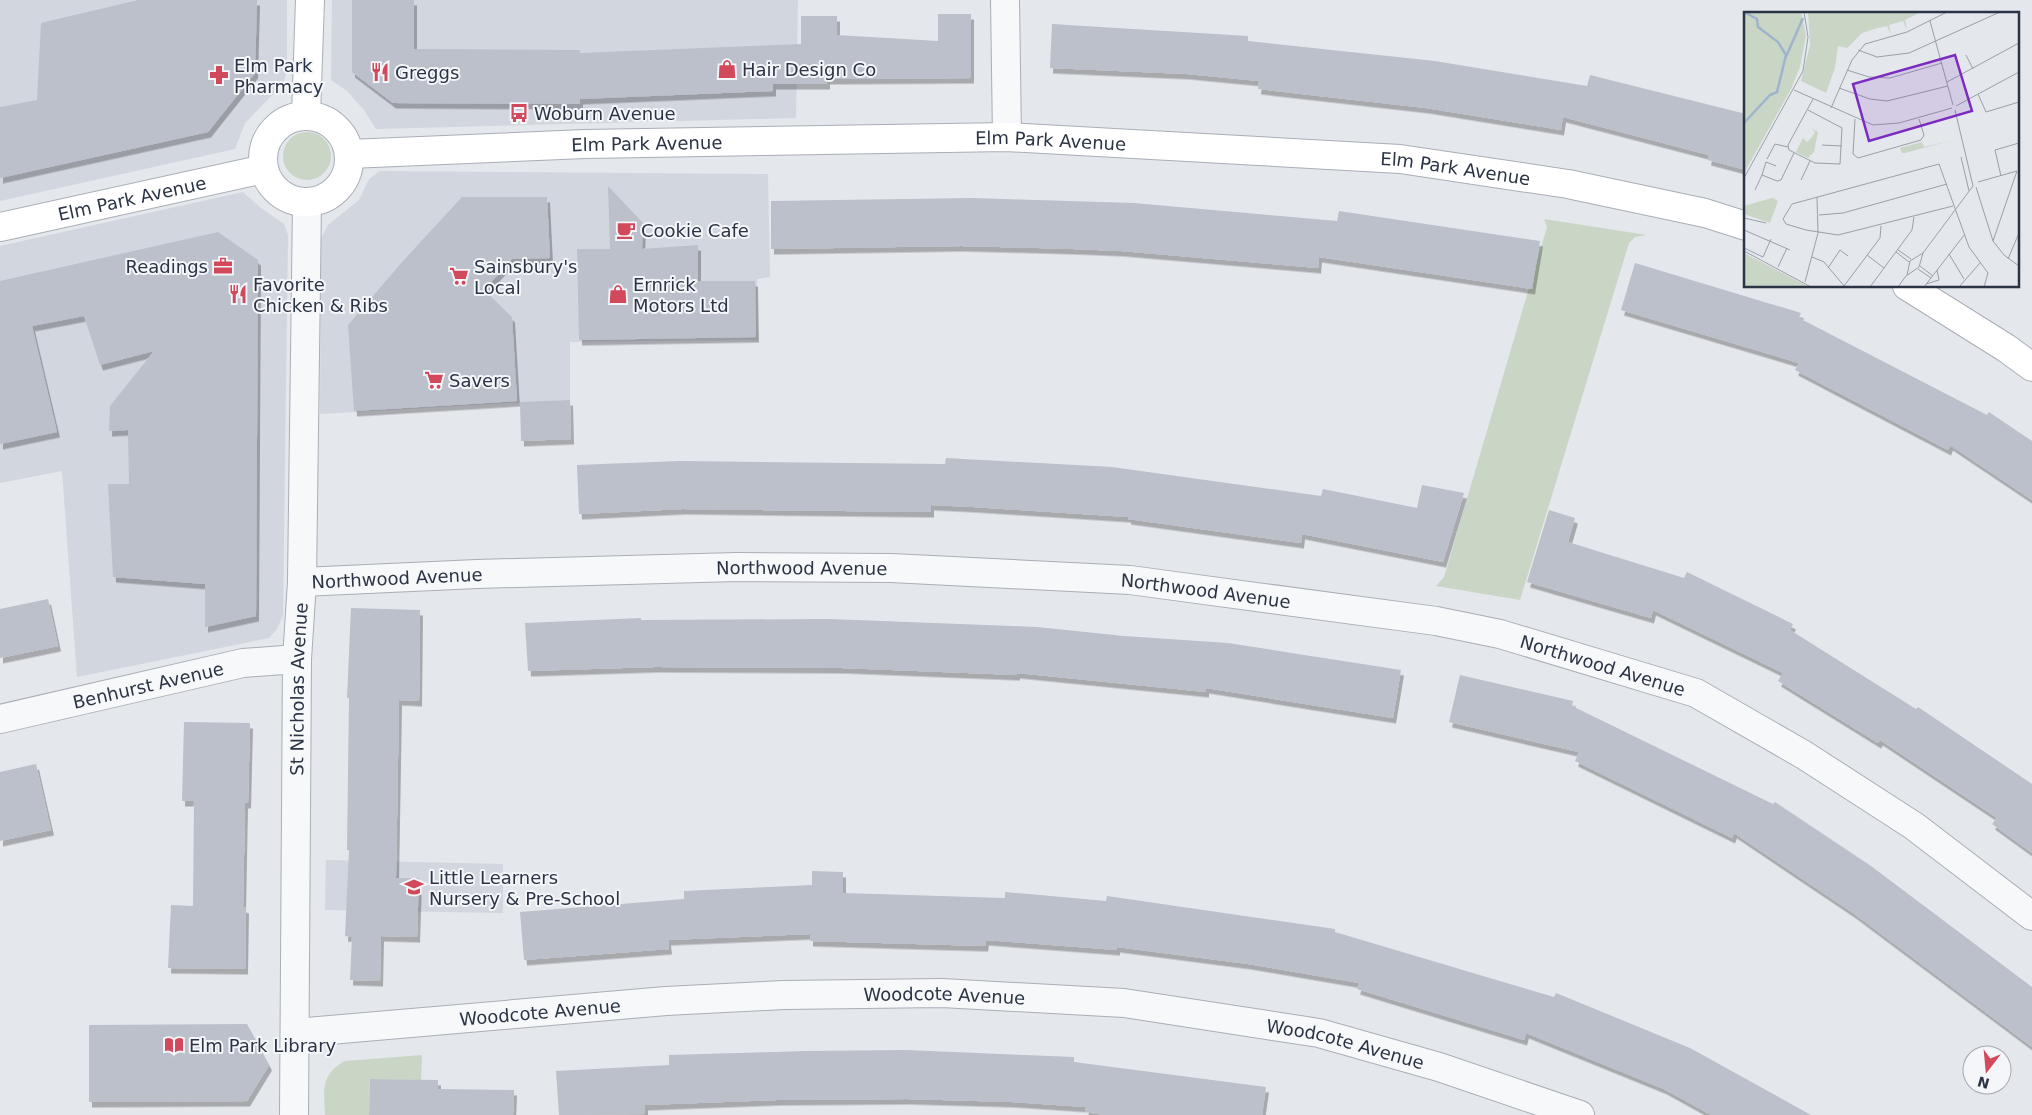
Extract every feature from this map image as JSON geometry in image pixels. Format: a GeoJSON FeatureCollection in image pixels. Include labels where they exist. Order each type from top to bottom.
{"type":"FeatureCollection","features":[{"type":"Feature","properties":{"kind":"street"},"geometry":{"type":"LineString","coordinates":[[306,116],[310,0]]}},
{"type":"Feature","properties":{"kind":"street"},"geometry":{"type":"LineString","coordinates":[[1005,0],[1007,137]]}},
{"type":"Feature","properties":{"kind":"street"},"geometry":{"type":"LineString","coordinates":[[306,116],[322,118],[335,126],[345,139],[349,154],[348,172],[339,188],[324,199],[307,203],[287,199],[272,186],[264,169],[264,149],[272,132],[287,120],[306,116]]}},
{"type":"Feature","properties":{"kind":"street","name":"Elm Park Avenue"},"geometry":{"type":"LineString","coordinates":[[349,154],[585,144],[1007,137],[1400,159],[1568,184],[1705,213],[1744,225]]}},
{"type":"Feature","properties":{"kind":"street","name":"Elm Park Avenue"},"geometry":{"type":"LineString","coordinates":[[0,227],[264,169]]}},
{"type":"Feature","properties":{"kind":"street","name":"St Nicholas Avenue"},"geometry":{"type":"LineString","coordinates":[[294,1115],[298,659],[302,582],[307,203]]}},
{"type":"Feature","properties":{"kind":"street"},"geometry":{"type":"LineString","coordinates":[[1910,288],[2006,348],[2032,367]]}},
{"type":"Feature","properties":{"kind":"street","name":"Northwood Avenue"},"geometry":{"type":"LineString","coordinates":[[302,582],[477,574],[737,567],[891,568],[1130,580],[1436,621],[1500,634],[1696,693],[1804,755],[1914,826],[2032,916]]}},
{"type":"Feature","properties":{"kind":"street","name":"Benhurst Avenue"},"geometry":{"type":"LineString","coordinates":[[0,719],[243,664],[298,659]]}},
{"type":"Feature","properties":{"kind":"street","name":"Woodcote Avenue"},"geometry":{"type":"LineString","coordinates":[[295,1032],[666,1001],[784,994],[942,993],[1124,1003],[1319,1033],[1439,1067],[1580,1115]]}},
{"type":"Feature","properties":{"kind":"shaded area"},"geometry":{"type":"Polygon","coordinates":[[[0,0],[287,0],[287,71],[283,84],[245,123],[235,149],[0,201],[0,0]]]}},
{"type":"Feature","properties":{"kind":"shaded area"},"geometry":{"type":"Polygon","coordinates":[[[332,0],[798,0],[796,118],[376,129],[364,110],[347,91],[331,80],[332,0]]]}},
{"type":"Feature","properties":{"kind":"shaded area"},"geometry":{"type":"Polygon","coordinates":[[[380,171],[768,174],[770,277],[757,279],[758,340],[570,342],[570,400],[320,414],[321,238],[328,225],[359,200],[369,179],[380,171]]]}},
{"type":"Feature","properties":{"kind":"shaded area"},"geometry":{"type":"Polygon","coordinates":[[[243,192],[261,208],[284,224],[288,235],[283,615],[277,629],[269,638],[77,677],[62,471],[0,483],[0,246],[243,192]]]}},
{"type":"Feature","properties":{"kind":"shaded area","name":"Little Learners Nursery & Pre-School"},"geometry":{"type":"Polygon","coordinates":[[[326,860],[503,864],[503,913],[325,910],[326,860]]]}},
{"type":"Feature","properties":{"kind":"green space"},"geometry":{"type":"Polygon","coordinates":[[[307,132],[316,134],[324,139],[329,147],[331,156],[329,165],[324,173],[316,178],[307,180],[298,178],[290,173],[285,165],[283,156],[285,147],[290,139],[298,134],[307,132]]]}},
{"type":"Feature","properties":{"kind":"green space"},"geometry":{"type":"Polygon","coordinates":[[[1544,219],[1647,235],[1635,237],[1629,243],[1520,600],[1436,586],[1444,577],[1547,227],[1544,219]]]}},
{"type":"Feature","properties":{"kind":"green space"},"geometry":{"type":"Polygon","coordinates":[[[422,1055],[421,1080],[370,1079],[369,1115],[325,1115],[324,1091],[327,1078],[337,1066],[345,1061],[422,1055]]]}},
{"type":"Feature","properties":{"kind":"building"},"geometry":{"type":"Polygon","coordinates":[[[138,0],[257,0],[255,73],[208,132],[0,178],[0,107],[37,100],[41,23],[138,0]]]}},
{"type":"Feature","properties":{"kind":"building"},"geometry":{"type":"Polygon","coordinates":[[[352,0],[414,0],[414,49],[580,50],[580,53],[801,44],[801,16],[837,16],[837,35],[938,41],[938,14],[971,14],[971,78],[827,79],[827,84],[773,84],[773,91],[580,99],[580,104],[393,103],[352,72],[352,0]]]}},
{"type":"Feature","properties":{"kind":"building"},"geometry":{"type":"Polygon","coordinates":[[[1052,24],[1248,36],[1248,41],[1435,61],[1587,86],[1590,75],[1744,114],[1744,169],[1708,160],[1709,155],[1563,117],[1561,130],[1426,108],[1258,89],[1259,81],[1187,74],[1050,68],[1052,24]]]}},
{"type":"Feature","properties":{"kind":"building"},"geometry":{"type":"Polygon","coordinates":[[[608,186],[643,223],[642,249],[698,245],[698,281],[755,281],[756,337],[579,340],[577,249],[610,249],[608,186]]]}},
{"type":"Feature","properties":{"kind":"building"},"geometry":{"type":"Polygon","coordinates":[[[462,197],[547,197],[550,258],[512,259],[484,290],[512,317],[517,401],[354,411],[348,325],[462,197]]]}},
{"type":"Feature","properties":{"kind":"building"},"geometry":{"type":"Polygon","coordinates":[[[971,198],[1134,203],[1337,221],[1339,211],[1540,241],[1532,289],[1319,257],[1318,268],[1121,251],[1073,249],[961,246],[771,249],[771,201],[971,198]]]}},
{"type":"Feature","properties":{"kind":"building"},"geometry":{"type":"Polygon","coordinates":[[[218,232],[258,260],[256,616],[205,627],[205,584],[113,577],[108,484],[129,484],[128,430],[109,431],[110,406],[154,351],[100,365],[84,316],[32,326],[57,432],[0,444],[0,281],[218,232]]]}},
{"type":"Feature","properties":{"kind":"building"},"geometry":{"type":"Polygon","coordinates":[[[1635,263],[1801,313],[1799,318],[1987,415],[1989,412],[2032,441],[2032,500],[1950,445],[1948,450],[1795,370],[1799,363],[1621,310],[1635,263]]]}},
{"type":"Feature","properties":{"kind":"building"},"geometry":{"type":"Polygon","coordinates":[[[570,400],[571,439],[521,441],[520,402],[570,400]]]}},
{"type":"Feature","properties":{"kind":"building"},"geometry":{"type":"Polygon","coordinates":[[[946,458],[1112,467],[1321,496],[1323,489],[1417,508],[1422,485],[1464,493],[1443,562],[1302,534],[1301,543],[1128,519],[1128,517],[973,507],[931,505],[931,512],[683,509],[579,514],[577,465],[679,461],[945,464],[946,458]]]}},
{"type":"Feature","properties":{"kind":"building"},"geometry":{"type":"Polygon","coordinates":[[[1549,510],[1575,518],[1568,542],[1684,578],[1687,572],[1793,624],[1790,630],[1916,709],[1918,707],[2032,784],[2032,853],[1992,824],[1997,818],[1880,740],[1878,743],[1778,681],[1783,673],[1653,610],[1651,618],[1527,582],[1549,510]]]}},
{"type":"Feature","properties":{"kind":"building"},"geometry":{"type":"Polygon","coordinates":[[[48,599],[58,646],[0,658],[0,609],[48,599]]]}},
{"type":"Feature","properties":{"kind":"building"},"geometry":{"type":"Polygon","coordinates":[[[351,608],[420,610],[419,701],[399,700],[396,878],[419,878],[417,937],[381,936],[380,981],[350,980],[352,937],[345,936],[349,850],[347,850],[349,698],[347,698],[351,608]]]}},
{"type":"Feature","properties":{"kind":"building"},"geometry":{"type":"Polygon","coordinates":[[[641,618],[641,620],[830,619],[1037,627],[1124,636],[1228,643],[1401,670],[1393,718],[1206,688],[1206,692],[1017,673],[1017,675],[842,668],[655,667],[528,671],[525,623],[641,618]]]}},
{"type":"Feature","properties":{"kind":"building"},"geometry":{"type":"Polygon","coordinates":[[[1460,675],[1573,701],[1572,706],[1773,804],[1775,802],[1871,866],[2032,987],[2032,1047],[1853,913],[1734,833],[1732,838],[1575,761],[1579,752],[1449,722],[1460,675]]]}},
{"type":"Feature","properties":{"kind":"building"},"geometry":{"type":"Polygon","coordinates":[[[184,722],[250,723],[248,803],[245,803],[243,907],[246,908],[245,969],[168,968],[171,905],[193,906],[194,801],[182,801],[184,722]]]}},
{"type":"Feature","properties":{"kind":"building"},"geometry":{"type":"Polygon","coordinates":[[[36,764],[51,830],[0,841],[0,772],[36,764]]]}},
{"type":"Feature","properties":{"kind":"building"},"geometry":{"type":"Polygon","coordinates":[[[812,871],[843,872],[843,893],[1005,898],[1005,892],[1106,901],[1107,896],[1335,929],[1335,932],[1554,997],[1556,993],[1690,1048],[1811,1115],[1711,1115],[1664,1089],[1526,1033],[1524,1040],[1357,989],[1359,983],[1248,964],[1117,947],[1117,950],[986,940],[985,946],[810,941],[810,934],[668,940],[669,949],[524,960],[520,912],[684,899],[684,891],[812,885],[812,871]]]}},
{"type":"Feature","properties":{"kind":"building","name":"Elm Park Library"},"geometry":{"type":"Polygon","coordinates":[[[247,1024],[269,1065],[247,1101],[89,1102],[89,1025],[247,1024]]]}},
{"type":"Feature","properties":{"kind":"building"},"geometry":{"type":"Polygon","coordinates":[[[906,1050],[1074,1057],[1074,1062],[1266,1087],[1262,1115],[1105,1115],[1085,1112],[1086,1107],[1012,1102],[906,1099],[777,1100],[645,1105],[645,1114],[559,1115],[556,1071],[669,1065],[669,1055],[906,1050]]]}},
{"type":"Feature","properties":{"kind":"building"},"geometry":{"type":"Polygon","coordinates":[[[370,1079],[438,1080],[438,1089],[514,1090],[513,1115],[369,1115],[370,1079]]]}},
{"type":"Feature","properties":{"kind":"place","name":"Hair Design Co"},"geometry":{"type":"Point","coordinates":[727,69]}},
{"type":"Feature","properties":{"kind":"place","name":"Greggs"},"geometry":{"type":"Point","coordinates":[380,72]}},
{"type":"Feature","properties":{"kind":"place","name":"Elm Park Pharmacy"},"geometry":{"type":"Point","coordinates":[219,75]}},
{"type":"Feature","properties":{"kind":"place","name":"Woburn Avenue"},"geometry":{"type":"Point","coordinates":[519,113]}},
{"type":"Feature","properties":{"kind":"place","name":"Cookie Cafe"},"geometry":{"type":"Point","coordinates":[626,230]}},
{"type":"Feature","properties":{"kind":"place","name":"Readings"},"geometry":{"type":"Point","coordinates":[223,266]}},
{"type":"Feature","properties":{"kind":"place","name":"Sainsbury's Local"},"geometry":{"type":"Point","coordinates":[459,276]}},
{"type":"Feature","properties":{"kind":"place","name":"Favorite Chicken & Ribs"},"geometry":{"type":"Point","coordinates":[238,294]}},
{"type":"Feature","properties":{"kind":"place","name":"Ernrick Motors Ltd"},"geometry":{"type":"Point","coordinates":[618,294]}},
{"type":"Feature","properties":{"kind":"place","name":"Savers"},"geometry":{"type":"Point","coordinates":[434,380]}},
{"type":"Feature","properties":{"kind":"place","name":"Little Learners Nursery & Pre-School"},"geometry":{"type":"Point","coordinates":[414,887]}},
{"type":"Feature","properties":{"kind":"place","name":"Elm Park Library"},"geometry":{"type":"Point","coordinates":[174,1045]}}]}
